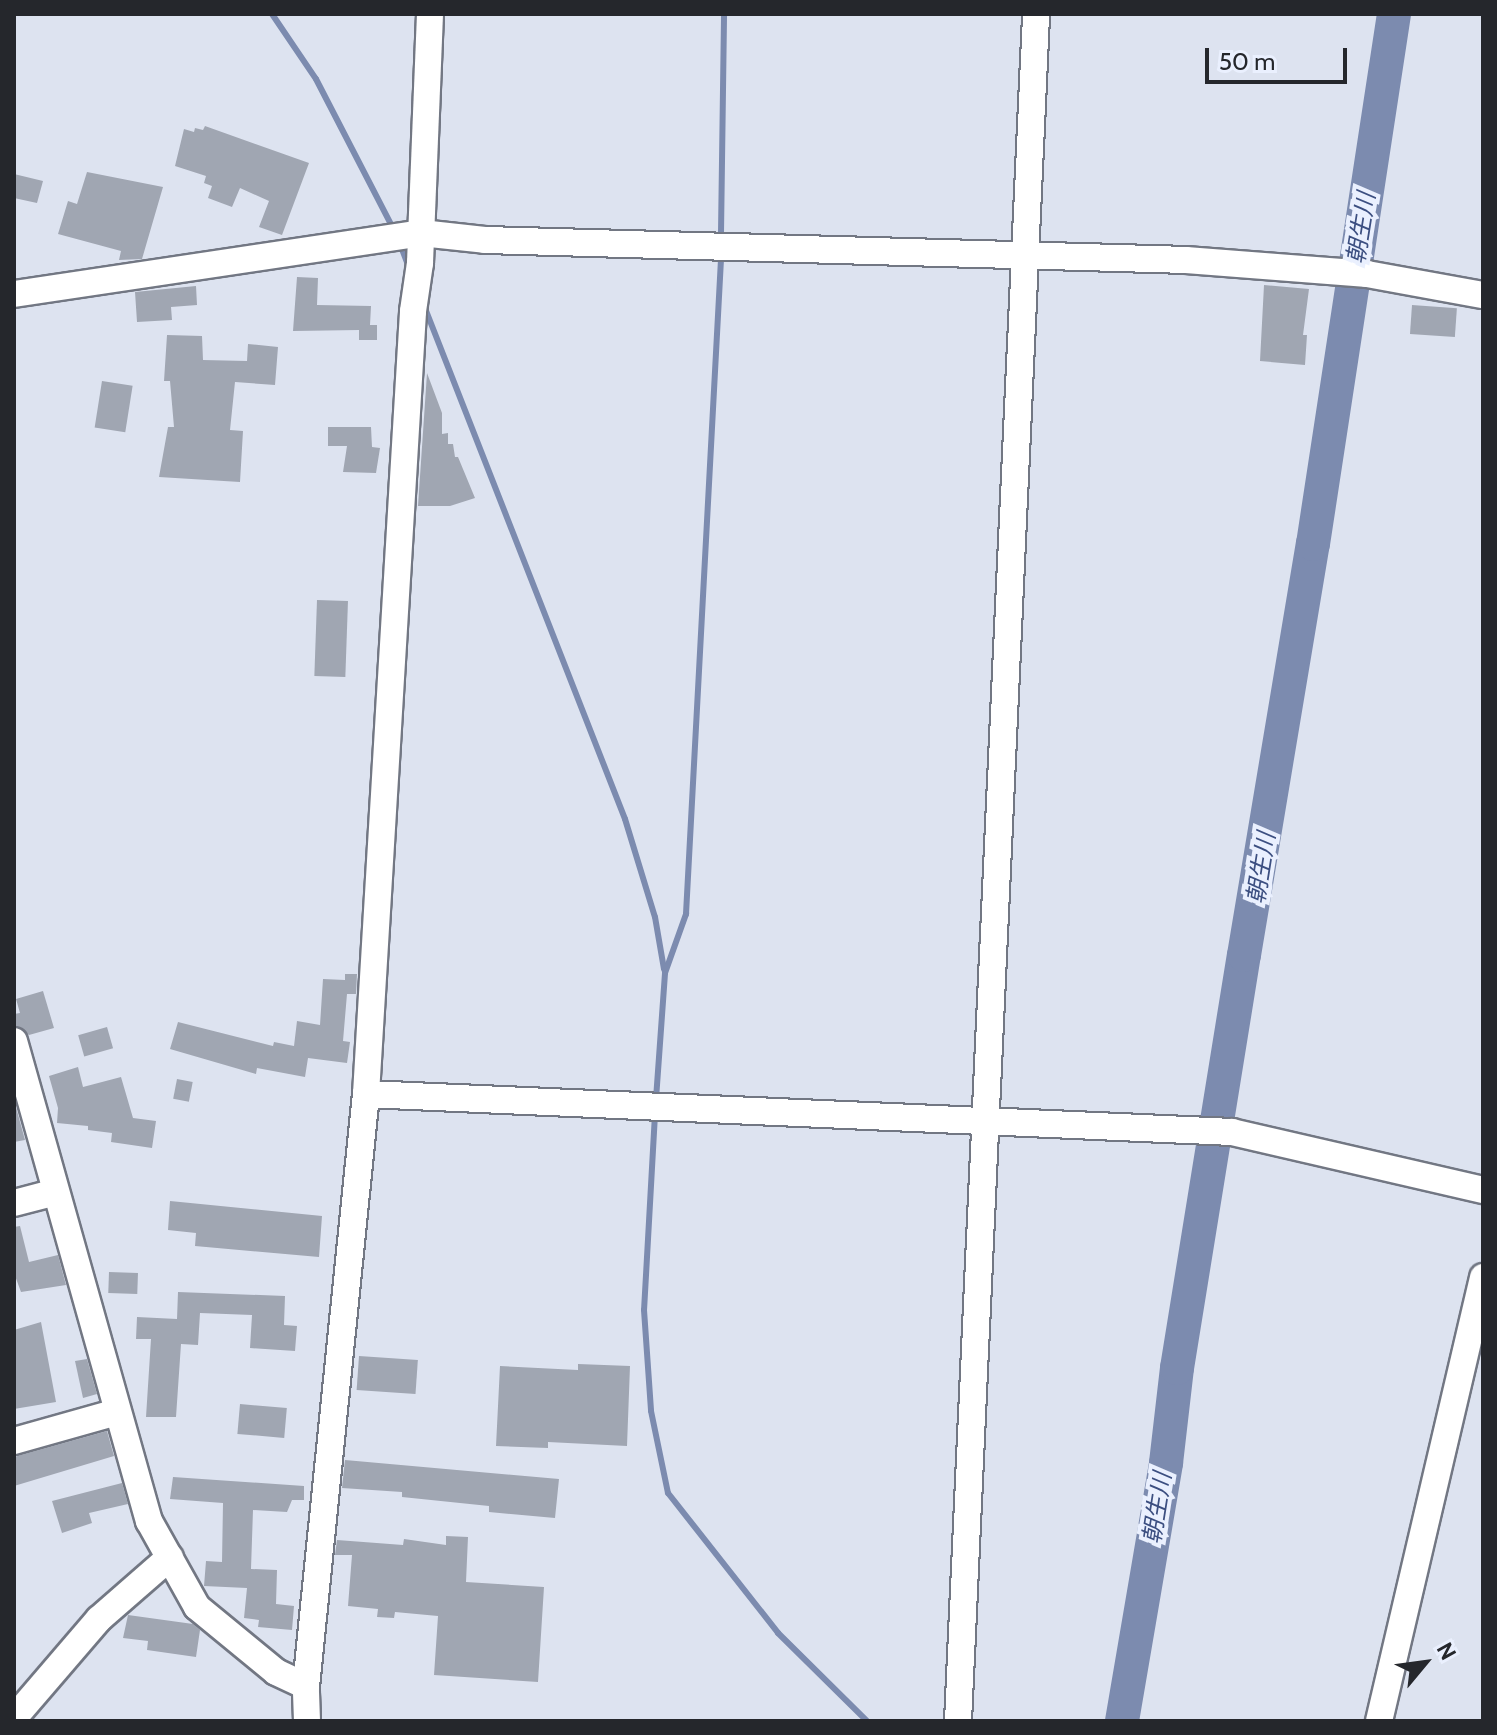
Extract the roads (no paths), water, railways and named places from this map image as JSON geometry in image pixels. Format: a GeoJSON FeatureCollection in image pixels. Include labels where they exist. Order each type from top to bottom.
{"type":"FeatureCollection","features":[{"type":"Feature","properties":{"kind":"street"},"geometry":{"type":"LineString","coordinates":[[307,1721],[306,1686],[366,1094],[414,306],[420,267],[415,234],[430,14]]}},
{"type":"Feature","properties":{"kind":"street"},"geometry":{"type":"LineString","coordinates":[[958,1721],[983,1120],[1036,14]]}},
{"type":"Feature","properties":{"kind":"street"},"geometry":{"type":"LineString","coordinates":[[14,294],[415,234],[485,240],[1186,260],[1354,272],[1482,289]]}},
{"type":"Feature","properties":{"kind":"street"},"geometry":{"type":"LineString","coordinates":[[14,1041],[19,1081],[56,1192],[149,1521],[197,1607],[276,1672],[306,1686]]}},
{"type":"Feature","properties":{"kind":"street"},"geometry":{"type":"LineString","coordinates":[[366,1094],[1232,1132],[1483,1190]]}},
{"type":"Feature","properties":{"kind":"street"},"geometry":{"type":"LineString","coordinates":[[14,1203],[56,1192]]}},
{"type":"Feature","properties":{"kind":"street"},"geometry":{"type":"LineString","coordinates":[[1379,1721],[1483,1277]]}},
{"type":"Feature","properties":{"kind":"street"},"geometry":{"type":"LineString","coordinates":[[14,1441],[117,1412]]}},
{"type":"Feature","properties":{"kind":"street"},"geometry":{"type":"LineString","coordinates":[[14,1718],[99,1619],[170,1557]]}},
{"type":"Feature","properties":{"kind":"waterway"},"geometry":{"type":"LineString","coordinates":[[272,14],[316,79],[394,230]]}},
{"type":"Feature","properties":{"kind":"waterway"},"geometry":{"type":"LineString","coordinates":[[721,233],[724,14]]}},
{"type":"Feature","properties":{"kind":"waterway","name":"朝生川"},"geometry":{"type":"LineString","coordinates":[[1122,1721],[1313,544],[1394,14]]}},
{"type":"Feature","properties":{"kind":"waterway"},"geometry":{"type":"LineString","coordinates":[[400,244],[409,267]]}},
{"type":"Feature","properties":{"kind":"waterway"},"geometry":{"type":"LineString","coordinates":[[656,1099],[665,973],[686,914],[721,260]]}},
{"type":"Feature","properties":{"kind":"waterway"},"geometry":{"type":"LineString","coordinates":[[423,303],[625,819],[655,917],[664,969]]}},
{"type":"Feature","properties":{"kind":"waterway"},"geometry":{"type":"LineString","coordinates":[[655,1114],[644,1310],[651,1411],[668,1493],[778,1633],[867,1721]]}}]}
